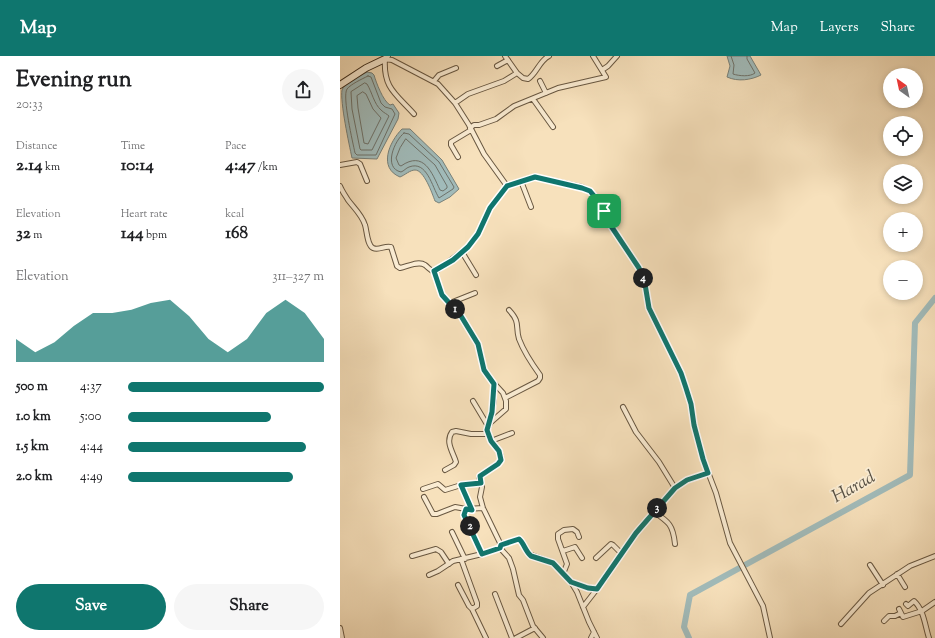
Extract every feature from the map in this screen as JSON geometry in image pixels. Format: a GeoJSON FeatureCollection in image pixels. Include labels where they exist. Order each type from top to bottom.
{"type":"FeatureCollection","features":[{"type":"Feature","properties":{"kind":"street"},"geometry":{"type":"LineString","coordinates":[[497,66],[507,57],[517,73],[525,79],[530,78],[541,61],[549,56]]}},
{"type":"Feature","properties":{"kind":"street"},"geometry":{"type":"LineString","coordinates":[[458,157],[451,142],[471,129],[496,119],[514,106],[558,88],[606,77],[593,56]]}},
{"type":"Feature","properties":{"kind":"street"},"geometry":{"type":"LineString","coordinates":[[602,70],[617,56]]}},
{"type":"Feature","properties":{"kind":"street"},"geometry":{"type":"LineString","coordinates":[[387,57],[434,81],[455,103],[484,154],[507,186]]}},
{"type":"Feature","properties":{"kind":"street"},"geometry":{"type":"LineString","coordinates":[[340,85],[366,68],[387,57]]}},
{"type":"Feature","properties":{"kind":"street"},"geometry":{"type":"LineString","coordinates":[[387,57],[384,70],[387,82],[414,114]]}},
{"type":"Feature","properties":{"kind":"street"},"geometry":{"type":"LineString","coordinates":[[434,81],[439,75],[456,68]]}},
{"type":"Feature","properties":{"kind":"street"},"geometry":{"type":"LineString","coordinates":[[455,103],[468,94],[504,81],[517,73]]}},
{"type":"Feature","properties":{"kind":"street"},"geometry":{"type":"LineString","coordinates":[[540,81],[546,93]]}},
{"type":"Feature","properties":{"kind":"street"},"geometry":{"type":"LineString","coordinates":[[533,99],[553,127]]}},
{"type":"Feature","properties":{"kind":"street"},"geometry":{"type":"LineString","coordinates":[[340,165],[357,162],[360,164],[367,181]]}},
{"type":"Feature","properties":{"kind":"street"},"geometry":{"type":"LineString","coordinates":[[434,271],[471,244],[478,234],[490,208],[507,186],[535,177],[590,191],[599,202],[609,223],[639,268],[645,284],[649,308],[681,373],[691,404],[694,425],[703,459],[716,494],[730,543],[763,606],[770,638]]}},
{"type":"Feature","properties":{"kind":"street"},"geometry":{"type":"LineString","coordinates":[[522,181],[531,207]]}},
{"type":"Feature","properties":{"kind":"street"},"geometry":{"type":"LineString","coordinates":[[340,186],[347,199],[362,219],[372,248],[377,249],[388,246],[391,247],[397,266],[400,268],[420,262],[431,271],[434,271],[442,295],[461,316],[478,344],[484,370],[506,398],[506,409],[489,424]]}},
{"type":"Feature","properties":{"kind":"street"},"geometry":{"type":"LineString","coordinates":[[462,252],[476,275]]}},
{"type":"Feature","properties":{"kind":"street"},"geometry":{"type":"LineString","coordinates":[[450,303],[475,293]]}},
{"type":"Feature","properties":{"kind":"street"},"geometry":{"type":"LineString","coordinates":[[506,398],[538,381],[540,378],[519,338],[517,320],[509,310]]}},
{"type":"Feature","properties":{"kind":"street"},"geometry":{"type":"LineString","coordinates":[[494,384],[494,400],[488,434],[491,441],[499,451],[501,460],[498,464],[480,476],[480,497],[483,508],[501,547],[509,558],[519,595],[523,600],[535,628],[543,638]]}},
{"type":"Feature","properties":{"kind":"street"},"geometry":{"type":"LineString","coordinates":[[473,401],[489,424]]}},
{"type":"Feature","properties":{"kind":"street"},"geometry":{"type":"LineString","coordinates":[[623,408],[636,432],[659,462],[675,488]]}},
{"type":"Feature","properties":{"kind":"street"},"geometry":{"type":"LineString","coordinates":[[445,470],[454,465],[456,462],[448,437],[452,432],[456,431],[472,434],[488,434]]}},
{"type":"Feature","properties":{"kind":"street"},"geometry":{"type":"LineString","coordinates":[[491,441],[512,433]]}},
{"type":"Feature","properties":{"kind":"street"},"geometry":{"type":"LineString","coordinates":[[583,607],[636,533],[675,488],[687,480],[708,473]]}},
{"type":"Feature","properties":{"kind":"street"},"geometry":{"type":"LineString","coordinates":[[423,489],[439,484],[444,490],[461,485],[481,483]]}},
{"type":"Feature","properties":{"kind":"street"},"geometry":{"type":"LineString","coordinates":[[461,485],[472,510]]}},
{"type":"Feature","properties":{"kind":"street"},"geometry":{"type":"LineString","coordinates":[[424,497],[433,514],[437,514],[455,506],[472,510],[483,508]]}},
{"type":"Feature","properties":{"kind":"street"},"geometry":{"type":"LineString","coordinates":[[466,509],[464,513],[465,518],[482,554]]}},
{"type":"Feature","properties":{"kind":"street"},"geometry":{"type":"LineString","coordinates":[[654,512],[670,523],[674,534],[675,544]]}},
{"type":"Feature","properties":{"kind":"street"},"geometry":{"type":"LineString","coordinates":[[562,574],[567,564],[557,536],[564,530],[573,529],[577,532],[579,537]]}},
{"type":"Feature","properties":{"kind":"street"},"geometry":{"type":"LineString","coordinates":[[452,532],[463,559],[477,605],[472,609]]}},
{"type":"Feature","properties":{"kind":"street"},"geometry":{"type":"LineString","coordinates":[[429,575],[449,564],[482,554],[519,539],[528,554],[553,563],[571,582],[578,592],[597,638]]}},
{"type":"Feature","properties":{"kind":"street"},"geometry":{"type":"LineString","coordinates":[[596,558],[611,544],[621,553]]}},
{"type":"Feature","properties":{"kind":"street"},"geometry":{"type":"LineString","coordinates":[[563,552],[575,547],[582,558]]}},
{"type":"Feature","properties":{"kind":"street"},"geometry":{"type":"LineString","coordinates":[[412,556],[436,549],[441,552],[449,564]]}},
{"type":"Feature","properties":{"kind":"street"},"geometry":{"type":"LineString","coordinates":[[841,624],[869,593],[910,566],[935,556]]}},
{"type":"Feature","properties":{"kind":"street"},"geometry":{"type":"LineString","coordinates":[[870,565],[882,585]]}},
{"type":"Feature","properties":{"kind":"street"},"geometry":{"type":"LineString","coordinates":[[897,574],[905,588]]}},
{"type":"Feature","properties":{"kind":"street"},"geometry":{"type":"LineString","coordinates":[[571,582],[588,588],[597,589]]}},
{"type":"Feature","properties":{"kind":"street"},"geometry":{"type":"LineString","coordinates":[[458,585],[486,638]]}},
{"type":"Feature","properties":{"kind":"street"},"geometry":{"type":"LineString","coordinates":[[495,594],[512,638]]}},
{"type":"Feature","properties":{"kind":"street"},"geometry":{"type":"LineString","coordinates":[[906,604],[908,606],[914,601],[921,612],[929,638]]}},
{"type":"Feature","properties":{"kind":"street"},"geometry":{"type":"LineString","coordinates":[[884,621],[889,616],[894,616],[900,611],[903,617],[921,612],[935,602]]}},
{"type":"Feature","properties":{"kind":"street"},"geometry":{"type":"LineString","coordinates":[[340,628],[342,638]]}},
{"type":"Feature","properties":{"kind":"street"},"geometry":{"type":"LineString","coordinates":[[516,638],[535,628]]}},
{"type":"Feature","properties":{"kind":"street"},"geometry":{"type":"LineString","coordinates":[[591,638],[594,632]]}},
{"type":"Feature","properties":{"kind":"water"},"geometry":{"type":"Polygon","coordinates":[[[727,56],[750,56],[761,75],[744,80],[736,80],[727,77],[730,66],[727,56]]]}},
{"type":"Feature","properties":{"kind":"water"},"geometry":{"type":"Polygon","coordinates":[[[367,72],[374,75],[382,96],[387,103],[390,105],[393,104],[399,113],[398,119],[377,159],[352,158],[342,104],[343,87],[367,72]]]}},
{"type":"Feature","properties":{"kind":"water"},"geometry":{"type":"Polygon","coordinates":[[[402,129],[410,129],[442,160],[459,189],[450,197],[439,203],[435,201],[427,182],[418,171],[411,171],[400,177],[393,173],[389,168],[388,154],[390,148],[397,134],[402,129]]]}},
{"type":"Feature","properties":{"kind":"waterway","name":"Harad"},"geometry":{"type":"LineString","coordinates":[[689,638],[684,627],[690,595],[910,475],[915,323],[935,298]]}},
{"type":"Feature","properties":{"kind":"route"},"geometry":{"type":"LineString","coordinates":[[535,177],[582,188],[590,191],[595,196],[604,211],[609,223],[639,268],[645,284],[649,308],[681,373],[691,404],[694,425],[708,473],[687,480],[675,488],[636,533],[597,589],[588,588],[571,582],[553,563],[528,554],[519,539],[501,545],[500,548],[482,554],[464,515],[466,509],[472,510],[461,485],[481,483],[479,480],[480,476],[498,464],[501,460],[499,451],[488,436],[487,430],[490,423],[494,400],[494,384],[484,370],[478,344],[456,309],[442,295],[434,271],[435,272],[453,260],[471,244],[478,234],[490,208],[507,186],[535,177]]}}]}
